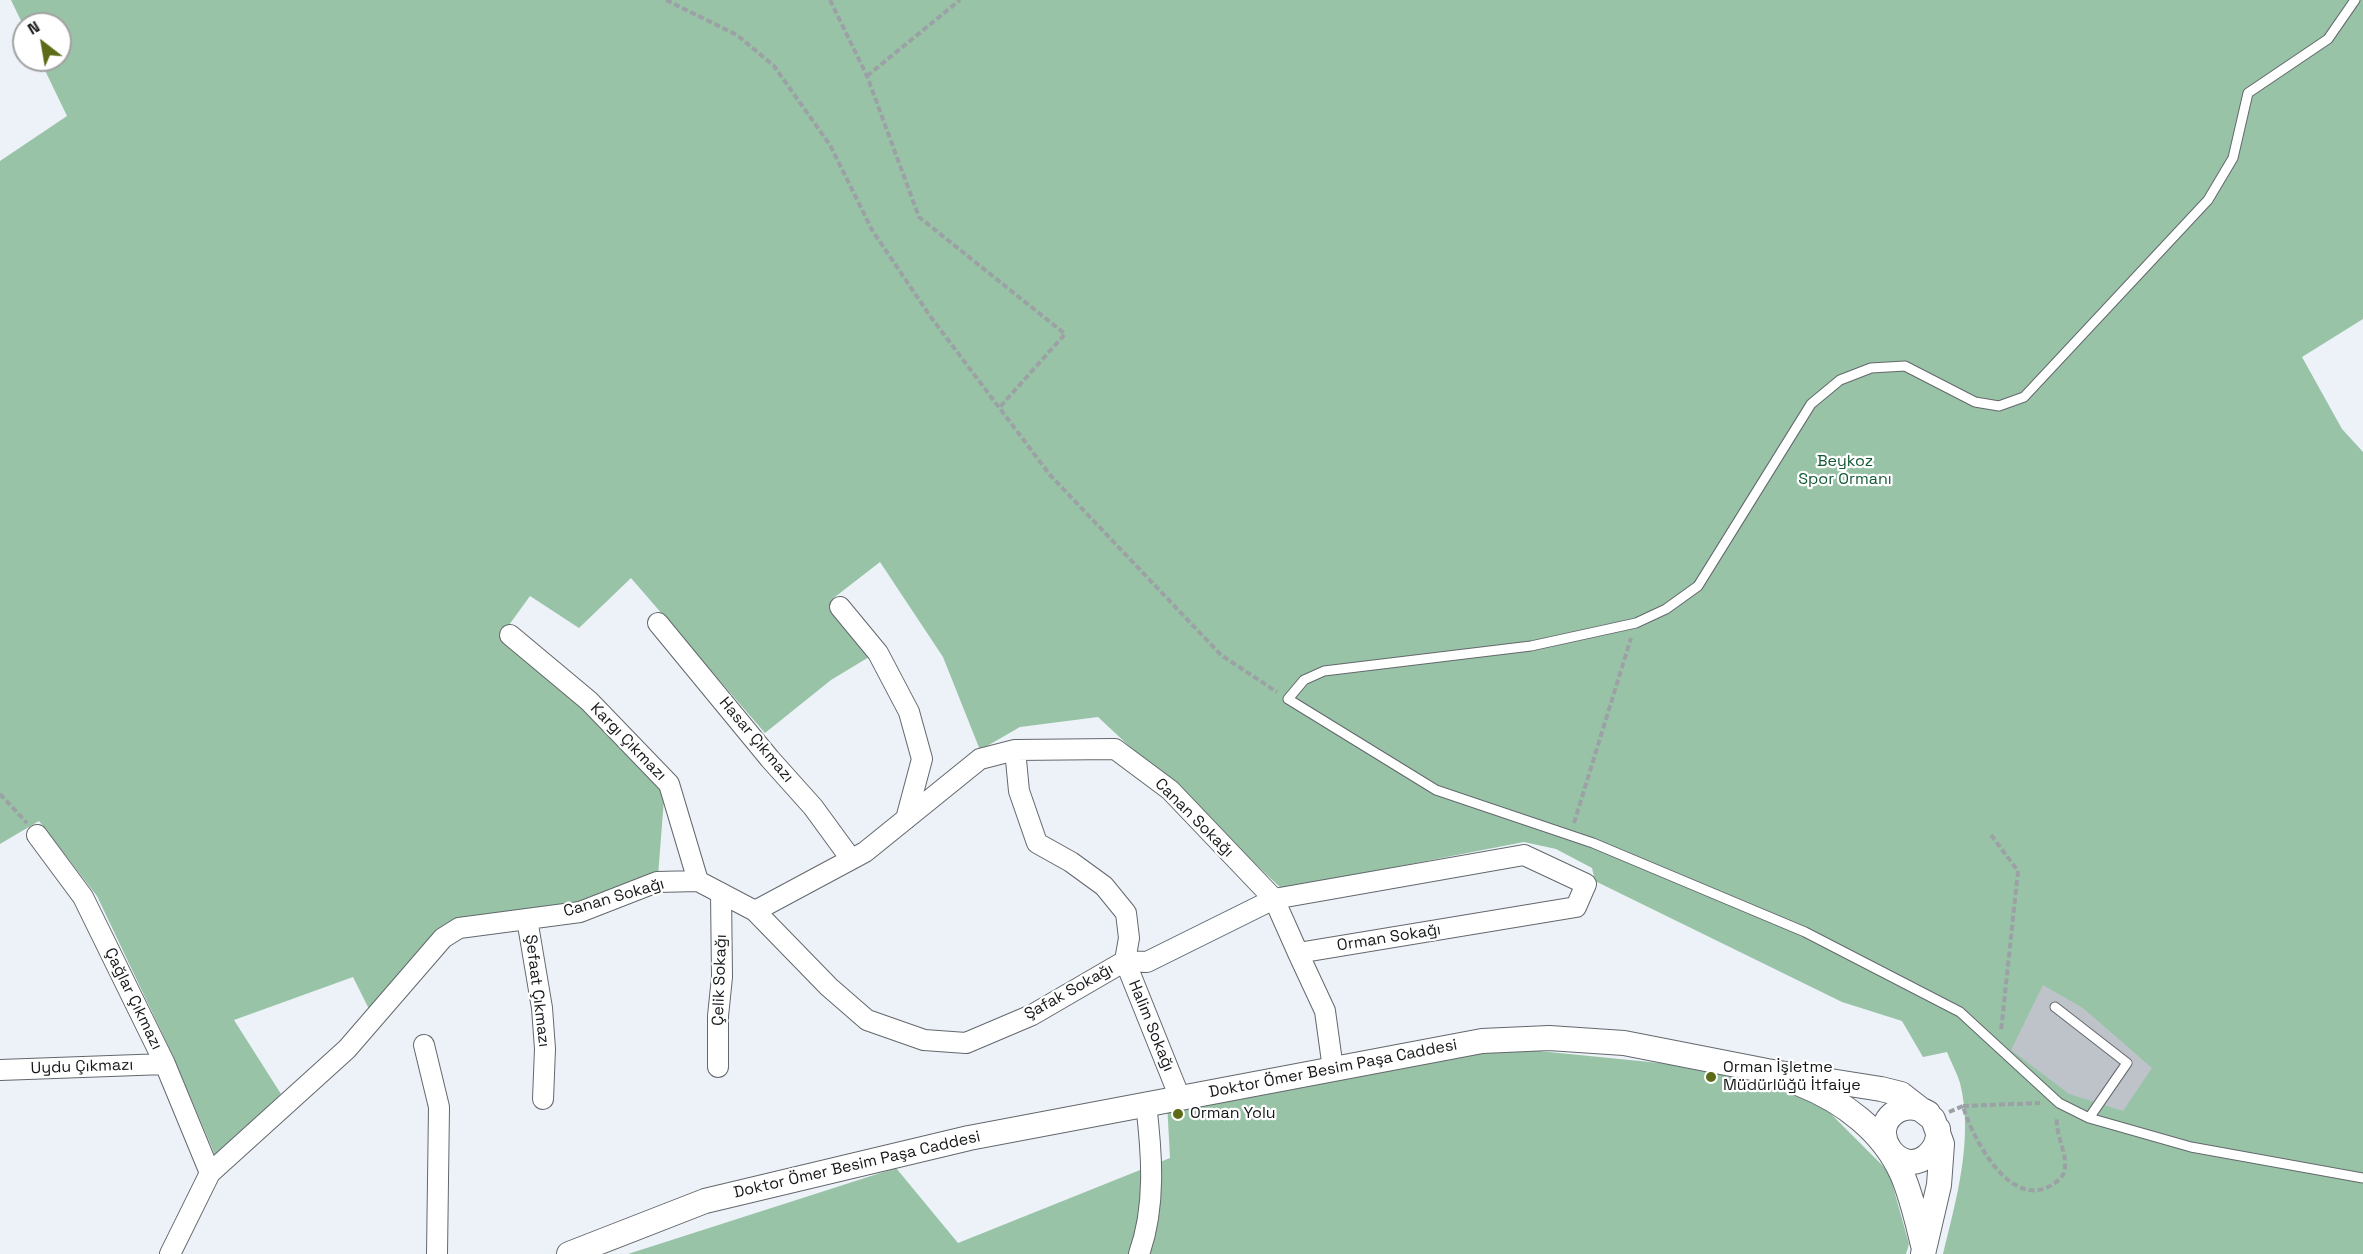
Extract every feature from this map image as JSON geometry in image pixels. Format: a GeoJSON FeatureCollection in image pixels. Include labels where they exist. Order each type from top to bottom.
{"type":"FeatureCollection","features":[{"type":"Feature","properties":{"kind":"street"},"geometry":{"type":"LineString","coordinates":[[840,607],[878,653],[909,712],[922,759],[906,819]]}},
{"type":"Feature","properties":{"kind":"street","name":"Hasar Çıkmazı"},"geometry":{"type":"LineString","coordinates":[[658,623],[770,759],[813,807],[851,859]]}},
{"type":"Feature","properties":{"kind":"street","name":"Kargı Çıkmazı"},"geometry":{"type":"LineString","coordinates":[[510,635],[589,701],[669,784],[698,880]]}},
{"type":"Feature","properties":{"kind":"street","name":"Canan Sokağı"},"geometry":{"type":"LineString","coordinates":[[755,911],[865,852],[980,759],[1016,750],[1115,749],[1170,790],[1274,899],[1298,953]]}},
{"type":"Feature","properties":{"kind":"street","name":"Halim Sokağı"},"geometry":{"type":"LineString","coordinates":[[1016,750],[1019,790],[1037,843],[1071,861],[1104,886],[1126,913],[1128,938],[1125,961],[1180,1098]]}},
{"type":"Feature","properties":{"kind":"street","name":"Çağlar Çıkmazı"},"geometry":{"type":"LineString","coordinates":[[37,835],[83,897],[165,1064],[210,1173]]}},
{"type":"Feature","properties":{"kind":"street","name":"Şafak Sokağı"},"geometry":{"type":"LineString","coordinates":[[755,911],[830,987],[867,1020],[924,1040],[966,1043],[1032,1015],[1125,961],[1147,962],[1274,899],[1524,855]]}},
{"type":"Feature","properties":{"kind":"street","name":"Orman Sokağı"},"geometry":{"type":"LineString","coordinates":[[1298,953],[1576,907],[1586,884],[1524,855]]}},
{"type":"Feature","properties":{"kind":"street"},"geometry":{"type":"LineString","coordinates":[[698,880],[755,911]]}},
{"type":"Feature","properties":{"kind":"street","name":"Canan Sokağı"},"geometry":{"type":"LineString","coordinates":[[170,1254],[210,1173],[347,1049],[443,938],[459,928],[580,912],[657,882],[698,880]]}},
{"type":"Feature","properties":{"kind":"street","name":"Çelik Sokağı"},"geometry":{"type":"LineString","coordinates":[[718,1067],[718,1016],[722,977],[721,893]]}},
{"type":"Feature","properties":{"kind":"street","name":"Şefaat Çıkmazı"},"geometry":{"type":"LineString","coordinates":[[527,919],[542,1008],[545,1049],[543,1099]]}},
{"type":"Feature","properties":{"kind":"street"},"geometry":{"type":"LineString","coordinates":[[1298,953],[1325,1011],[1332,1069]]}},
{"type":"Feature","properties":{"kind":"street","name":"Doktor Ömer Besim Paşa Caddesi"},"geometry":{"type":"LineString","coordinates":[[569,1254],[705,1202],[969,1138],[1482,1041],[1549,1038],[1624,1043],[1767,1071],[1881,1089],[1901,1094],[1933,1120]]}},
{"type":"Feature","properties":{"kind":"street"},"geometry":{"type":"LineString","coordinates":[[424,1045],[439,1107],[436,1254]]}},
{"type":"Feature","properties":{"kind":"street","name":"Uydu Çıkmazı"},"geometry":{"type":"LineString","coordinates":[[0,1070],[165,1064]]}},
{"type":"Feature","properties":{"kind":"street"},"geometry":{"type":"LineString","coordinates":[[1767,1071],[1823,1093],[1858,1116],[1888,1149],[1898,1158],[1907,1161],[1925,1158],[1936,1145],[1933,1120]]}},
{"type":"Feature","properties":{"kind":"street"},"geometry":{"type":"LineString","coordinates":[[1139,1254],[1148,1210],[1152,1153],[1146,1104]]}},
{"type":"Feature","properties":{"kind":"street"},"geometry":{"type":"LineString","coordinates":[[1905,1107],[1921,1109],[1933,1120],[1942,1144],[1940,1185],[1923,1251],[1911,1196],[1902,1172],[1884,1138],[1884,1130],[1891,1116],[1905,1107]]}},
{"type":"Feature","properties":{"kind":"lane"},"geometry":{"type":"LineString","coordinates":[[2355,0],[2328,39],[2248,93],[2233,158],[2208,200],[2024,397],[1999,406],[1974,402],[1905,366],[1871,368],[1840,380],[1810,404],[1698,586],[1666,609],[1636,624],[1531,646],[1323,671],[1304,680],[1288,699],[1436,790],[1571,835],[1805,932],[1960,1012],[2059,1102],[2089,1118],[2191,1147],[2363,1178]]}},
{"type":"Feature","properties":{"kind":"lane"},"geometry":{"type":"LineString","coordinates":[[2055,1006],[2127,1063],[2089,1118]]}},
{"type":"Feature","properties":{"kind":"path"},"geometry":{"type":"LineString","coordinates":[[666,0],[737,35],[774,66],[830,145],[872,230],[930,316],[1050,475],[1221,655],[1288,699]]}},
{"type":"Feature","properties":{"kind":"path"},"geometry":{"type":"LineString","coordinates":[[830,0],[867,76],[919,217],[1065,334],[999,408]]}},
{"type":"Feature","properties":{"kind":"path"},"geometry":{"type":"LineString","coordinates":[[867,76],[960,0]]}},
{"type":"Feature","properties":{"kind":"path"},"geometry":{"type":"LineString","coordinates":[[1571,835],[1636,624]]}},
{"type":"Feature","properties":{"kind":"path"},"geometry":{"type":"LineString","coordinates":[[0,794],[37,835]]}},
{"type":"Feature","properties":{"kind":"path"},"geometry":{"type":"LineString","coordinates":[[1991,835],[2018,871],[1999,1046]]}},
{"type":"Feature","properties":{"kind":"path"},"geometry":{"type":"LineString","coordinates":[[1933,1120],[1963,1106],[2059,1102],[2056,1127],[2066,1159],[2063,1174],[2054,1184],[2042,1190],[2026,1189],[2010,1182],[1995,1168],[1972,1133],[1963,1106]]}},
{"type":"Feature","properties":{"kind":"green space","name":"Beykoz Spor Ormanı"},"geometry":{"type":"Polygon","coordinates":[[[11,0],[2363,0],[2363,319],[2302,357],[2342,429],[2363,452],[2363,1254],[1943,1254],[1962,1169],[1964,1104],[1960,1083],[1947,1052],[1923,1057],[1902,1021],[1842,1002],[1595,881],[1592,868],[1556,849],[1524,842],[1282,889],[1098,717],[1020,727],[980,750],[943,657],[880,562],[831,600],[869,657],[831,680],[765,733],[631,578],[579,628],[530,596],[501,636],[586,704],[665,786],[658,876],[580,907],[451,924],[369,1009],[353,977],[234,1020],[281,1094],[215,1155],[173,1056],[97,896],[39,821],[0,844],[0,161],[67,116],[46,72],[72,72],[72,12],[17,12],[11,0]]]}},
{"type":"Feature","properties":{"kind":"green space"},"geometry":{"type":"Polygon","coordinates":[[[1509,1048],[1690,1066],[1818,1101],[1889,1172],[1909,1244],[1906,1254],[628,1254],[896,1168],[958,1243],[1170,1158],[1167,1102],[1509,1048]]]}},
{"type":"Feature","properties":{"kind":"building"},"geometry":{"type":"Polygon","coordinates":[[[2043,985],[2083,1008],[2152,1068],[2123,1111],[2069,1094],[2011,1050],[2043,985]]]}},
{"type":"Feature","properties":{"kind":"place","name":"Orman İşletme Müdürlüğü İtfaiye"},"geometry":{"type":"Point","coordinates":[1711,1077]}},
{"type":"Feature","properties":{"kind":"place","name":"Orman Yolu"},"geometry":{"type":"Point","coordinates":[1178,1114]}}]}
